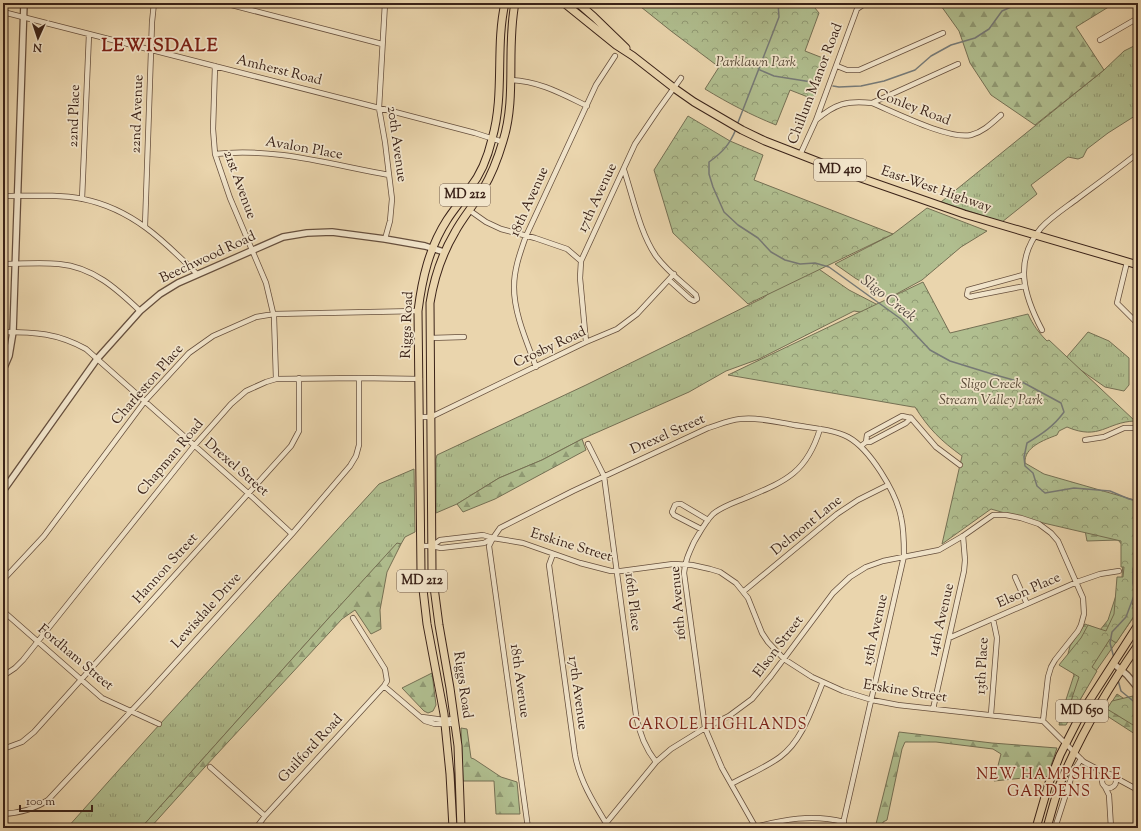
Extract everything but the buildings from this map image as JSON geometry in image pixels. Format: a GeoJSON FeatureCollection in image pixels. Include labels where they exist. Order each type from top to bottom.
{"type":"FeatureCollection","features":[{"type":"Feature","properties":{"kind":"main road","name":"Riggs Road"},"geometry":{"type":"LineString","coordinates":[[453,828],[450,774],[444,723],[423,598],[418,312],[422,282],[432,248],[446,220],[476,179],[482,167],[492,138],[498,104],[500,46],[505,3]]}},
{"type":"Feature","properties":{"kind":"main road","name":"Riggs Road"},"geometry":{"type":"LineString","coordinates":[[462,828],[458,746],[433,586],[430,338],[431,298],[437,271],[444,252],[488,180],[503,142],[508,121],[513,14],[516,3]]}},
{"type":"Feature","properties":{"kind":"main road","name":"East-West Highway"},"geometry":{"type":"LineString","coordinates":[[564,3],[616,45],[633,56],[674,88],[694,102],[742,130],[800,155],[964,214],[1138,265]]}},
{"type":"Feature","properties":{"kind":"main road","name":"East-West Highway"},"geometry":{"type":"LineString","coordinates":[[578,3],[633,56]]}},
{"type":"Feature","properties":{"kind":"main road","name":"MD 650"},"geometry":{"type":"LineString","coordinates":[[1036,828],[1050,783],[1066,744],[1082,712],[1138,625]]}},
{"type":"Feature","properties":{"kind":"main road","name":"MD 650"},"geometry":{"type":"LineString","coordinates":[[1047,828],[1060,785],[1074,752],[1106,694],[1138,645]]}},
{"type":"Feature","properties":{"kind":"street"},"geometry":{"type":"LineString","coordinates":[[3,370],[10,352],[13,332],[24,3]]}},
{"type":"Feature","properties":{"kind":"street","name":"22nd Avenue"},"geometry":{"type":"LineString","coordinates":[[145,226],[152,22],[154,3]]}},
{"type":"Feature","properties":{"kind":"street"},"geometry":{"type":"LineString","coordinates":[[224,3],[382,44]]}},
{"type":"Feature","properties":{"kind":"street","name":"20th Avenue"},"geometry":{"type":"LineString","coordinates":[[384,239],[390,221],[392,199],[379,108],[382,44],[386,3]]}},
{"type":"Feature","properties":{"kind":"street"},"geometry":{"type":"LineString","coordinates":[[856,3],[857,9]]}},
{"type":"Feature","properties":{"kind":"street","name":"Chillum Manor Road"},"geometry":{"type":"LineString","coordinates":[[800,155],[816,120],[857,9],[866,3]]}},
{"type":"Feature","properties":{"kind":"street","name":"Amherst Road"},"geometry":{"type":"LineString","coordinates":[[3,12],[379,108],[503,142]]}},
{"type":"Feature","properties":{"kind":"street"},"geometry":{"type":"LineString","coordinates":[[1100,40],[1138,18]]}},
{"type":"Feature","properties":{"kind":"street"},"geometry":{"type":"LineString","coordinates":[[836,66],[847,70],[859,70],[943,33]]}},
{"type":"Feature","properties":{"kind":"street","name":"22nd Place"},"geometry":{"type":"LineString","coordinates":[[82,199],[89,34]]}},
{"type":"Feature","properties":{"kind":"street","name":"18th Avenue"},"geometry":{"type":"LineString","coordinates":[[536,367],[517,311],[514,280],[518,261],[526,236],[599,80],[616,56]]}},
{"type":"Feature","properties":{"kind":"street"},"geometry":{"type":"LineString","coordinates":[[872,104],[958,64]]}},
{"type":"Feature","properties":{"kind":"street","name":"21st Avenue"},"geometry":{"type":"LineString","coordinates":[[215,66],[213,129],[215,154],[230,198],[265,279],[274,314],[276,379]]}},
{"type":"Feature","properties":{"kind":"street","name":"17th Avenue"},"geometry":{"type":"LineString","coordinates":[[586,342],[580,278],[581,261],[641,135],[682,78]]}},
{"type":"Feature","properties":{"kind":"street"},"geometry":{"type":"LineString","coordinates":[[511,80],[527,81],[539,84],[587,106]]}},
{"type":"Feature","properties":{"kind":"street","name":"Conley Road"},"geometry":{"type":"LineString","coordinates":[[816,120],[827,111],[842,103],[856,102],[872,104],[956,136],[972,135],[982,130],[1001,115]]}},
{"type":"Feature","properties":{"kind":"street","name":"Avalon Place"},"geometry":{"type":"LineString","coordinates":[[215,154],[244,152],[278,154],[389,175]]}},
{"type":"Feature","properties":{"kind":"street"},"geometry":{"type":"LineString","coordinates":[[1042,330],[1032,312],[1025,286],[1023,275],[1027,251],[1036,235],[1045,225],[1138,153]]}},
{"type":"Feature","properties":{"kind":"street"},"geometry":{"type":"LineString","coordinates":[[624,170],[644,231],[652,249],[657,257],[696,294],[696,300],[690,300],[668,280]]}},
{"type":"Feature","properties":{"kind":"street"},"geometry":{"type":"LineString","coordinates":[[3,196],[51,196],[82,199],[121,212],[145,226],[169,246],[197,274]]}},
{"type":"Feature","properties":{"kind":"street"},"geometry":{"type":"LineString","coordinates":[[469,210],[494,226],[567,249],[581,261]]}},
{"type":"Feature","properties":{"kind":"street","name":"Beechwood Road"},"geometry":{"type":"LineString","coordinates":[[3,491],[97,359],[140,311],[160,294],[197,274],[283,237],[316,232],[332,232],[384,239],[432,248],[444,252]]}},
{"type":"Feature","properties":{"kind":"street"},"geometry":{"type":"LineString","coordinates":[[1127,262],[1117,303],[1138,324]]}},
{"type":"Feature","properties":{"kind":"street"},"geometry":{"type":"LineString","coordinates":[[3,264],[59,264],[86,271],[108,282],[140,311]]}},
{"type":"Feature","properties":{"kind":"street","name":"Crosby Road"},"geometry":{"type":"LineString","coordinates":[[420,417],[431,417],[586,342],[609,334],[628,322],[674,274]]}},
{"type":"Feature","properties":{"kind":"street"},"geometry":{"type":"LineString","coordinates":[[1023,275],[968,290],[967,295],[970,297],[1025,286]]}},
{"type":"Feature","properties":{"kind":"street","name":"Charleston Place"},"geometry":{"type":"LineString","coordinates":[[3,580],[44,536],[145,401],[181,360],[202,342],[256,317],[274,314],[418,312]]}},
{"type":"Feature","properties":{"kind":"street","name":"Drexel Street"},"geometry":{"type":"LineString","coordinates":[[3,332],[37,332],[60,338],[80,346],[145,401],[292,534]]}},
{"type":"Feature","properties":{"kind":"street"},"geometry":{"type":"LineString","coordinates":[[430,338],[464,337]]}},
{"type":"Feature","properties":{"kind":"street","name":"Hannon Street"},"geometry":{"type":"LineString","coordinates":[[3,749],[16,745],[28,738],[291,446],[298,435],[299,378]]}},
{"type":"Feature","properties":{"kind":"street","name":"Lewisdale Drive"},"geometry":{"type":"LineString","coordinates":[[3,814],[26,810],[38,806],[48,800],[292,534],[350,466],[356,456],[359,445],[359,378]]}},
{"type":"Feature","properties":{"kind":"street","name":"Chapman Road"},"geometry":{"type":"LineString","coordinates":[[3,676],[19,664],[194,446],[239,397],[255,386],[276,379],[420,379]]}},
{"type":"Feature","properties":{"kind":"street","name":"Drexel Street"},"geometry":{"type":"LineString","coordinates":[[432,546],[440,548],[484,543],[492,538],[500,528],[604,476],[708,428],[735,420],[747,418],[759,419],[820,429],[842,435],[861,446]]}},
{"type":"Feature","properties":{"kind":"street"},"geometry":{"type":"LineString","coordinates":[[861,446],[866,442],[870,442],[906,423],[911,418],[936,447],[960,465]]}},
{"type":"Feature","properties":{"kind":"street"},"geometry":{"type":"LineString","coordinates":[[1085,440],[1104,437],[1124,428],[1138,428]]}},
{"type":"Feature","properties":{"kind":"street","name":"16th Avenue"},"geometry":{"type":"LineString","coordinates":[[754,828],[720,763],[705,728],[684,565],[701,529],[713,514],[792,475],[812,452],[820,429]]}},
{"type":"Feature","properties":{"kind":"street","name":"16th Place"},"geometry":{"type":"LineString","coordinates":[[588,444],[604,476],[638,727],[647,748],[656,762]]}},
{"type":"Feature","properties":{"kind":"street","name":"15th Avenue"},"geometry":{"type":"LineString","coordinates":[[842,828],[904,556],[901,517],[895,498],[888,485],[861,446]]}},
{"type":"Feature","properties":{"kind":"street","name":"Delmont Lane"},"geometry":{"type":"LineString","coordinates":[[744,591],[837,514],[858,500],[888,485]]}},
{"type":"Feature","properties":{"kind":"street"},"geometry":{"type":"LineString","coordinates":[[701,529],[674,516],[672,512],[673,508],[678,504],[682,504],[708,520]]}},
{"type":"Feature","properties":{"kind":"street","name":"Elson Street"},"geometry":{"type":"LineString","coordinates":[[602,828],[656,762],[678,744],[729,716],[752,699],[784,660],[833,593],[844,581],[866,567],[904,556],[939,550],[963,536],[993,514],[1006,514],[1039,524],[1046,528],[1058,541],[1077,582]]}},
{"type":"Feature","properties":{"kind":"street"},"geometry":{"type":"LineString","coordinates":[[421,546],[432,546],[440,540],[483,535],[492,538]]}},
{"type":"Feature","properties":{"kind":"street","name":"14th Avenue"},"geometry":{"type":"LineString","coordinates":[[933,708],[964,571],[965,560],[963,536]]}},
{"type":"Feature","properties":{"kind":"street","name":"18th Avenue"},"geometry":{"type":"LineString","coordinates":[[492,538],[489,546],[528,828]]}},
{"type":"Feature","properties":{"kind":"street","name":"Erskine Street"},"geometry":{"type":"LineString","coordinates":[[492,538],[523,543],[591,567],[617,572],[673,564],[703,567],[720,572],[736,583],[744,591],[752,606],[762,633],[784,660],[802,672],[823,682],[843,691],[872,700],[1043,721]]}},
{"type":"Feature","properties":{"kind":"street","name":"17th Avenue"},"geometry":{"type":"LineString","coordinates":[[553,554],[549,565],[575,756],[578,770],[584,785],[609,828]]}},
{"type":"Feature","properties":{"kind":"street","name":"Elson Place"},"geometry":{"type":"LineString","coordinates":[[949,638],[1077,582],[1100,574],[1119,571]]}},
{"type":"Feature","properties":{"kind":"street"},"geometry":{"type":"LineString","coordinates":[[1015,577],[1027,604]]}},
{"type":"Feature","properties":{"kind":"street"},"geometry":{"type":"LineString","coordinates":[[1077,582],[1083,598],[1084,614],[1078,631],[1051,667],[1048,676],[1043,721],[1081,759],[1105,776],[1112,775],[1138,790]]}},
{"type":"Feature","properties":{"kind":"street","name":"Fordham Street"},"geometry":{"type":"LineString","coordinates":[[3,611],[102,698],[159,724]]}},
{"type":"Feature","properties":{"kind":"street"},"geometry":{"type":"LineString","coordinates":[[353,618],[384,669],[387,682],[384,686],[422,718],[444,723],[454,722]]}},
{"type":"Feature","properties":{"kind":"street","name":"13th Place"},"geometry":{"type":"LineString","coordinates":[[991,714],[997,638],[993,619]]}},
{"type":"Feature","properties":{"kind":"street"},"geometry":{"type":"LineString","coordinates":[[1116,661],[1121,670],[1138,688]]}},
{"type":"Feature","properties":{"kind":"street"},"geometry":{"type":"LineString","coordinates":[[731,784],[781,757],[791,746],[801,732],[823,682]]}},
{"type":"Feature","properties":{"kind":"street","name":"Guilford Road"},"geometry":{"type":"LineString","coordinates":[[256,828],[265,816],[384,686]]}},
{"type":"Feature","properties":{"kind":"street"},"geometry":{"type":"LineString","coordinates":[[1055,828],[1073,772],[1081,759]]}},
{"type":"Feature","properties":{"kind":"street"},"geometry":{"type":"LineString","coordinates":[[210,767],[265,816]]}},
{"type":"Feature","properties":{"kind":"street"},"geometry":{"type":"LineString","coordinates":[[1105,776],[1102,782],[1109,795],[1110,828]]}},
{"type":"Feature","properties":{"kind":"street"},"geometry":{"type":"LineString","coordinates":[[1109,795],[1114,786],[1114,777]]}},
{"type":"Feature","properties":{"kind":"street"},"geometry":{"type":"LineString","coordinates":[[1104,787],[1114,786],[1123,782]]}},
{"type":"Feature","properties":{"kind":"street"},"geometry":{"type":"LineString","coordinates":[[754,828],[772,822],[796,818],[817,818],[844,822]]}},
{"type":"Feature","properties":{"kind":"green space","name":"Parklawn Park"},"geometry":{"type":"Polygon","coordinates":[[[636,3],[811,3],[819,13],[805,51],[828,60],[813,99],[790,90],[776,125],[731,104],[705,89],[719,67],[636,3]]]}},
{"type":"Feature","properties":{"kind":"green space"},"geometry":{"type":"Polygon","coordinates":[[[939,3],[1115,3],[1076,27],[1104,70],[1035,125],[991,95],[970,63],[959,31],[939,3]]]}},
{"type":"Feature","properties":{"kind":"green space"},"geometry":{"type":"Polygon","coordinates":[[[1138,44],[1138,114],[1108,133],[1087,149],[1083,157],[1078,159],[1068,157],[1031,185],[1037,194],[1002,222],[941,202],[1104,70],[1124,51],[1138,44]]]}},
{"type":"Feature","properties":{"kind":"green space"},"geometry":{"type":"Polygon","coordinates":[[[688,116],[730,141],[763,155],[754,180],[893,234],[748,304],[673,233],[654,170],[688,116]]]}},
{"type":"Feature","properties":{"kind":"green space"},"geometry":{"type":"Polygon","coordinates":[[[927,208],[987,231],[961,247],[922,280],[889,298],[835,264],[893,234],[927,208]]]}},
{"type":"Feature","properties":{"kind":"green space"},"geometry":{"type":"Polygon","coordinates":[[[813,265],[849,290],[878,305],[866,313],[854,311],[759,359],[726,371],[689,392],[582,439],[542,460],[499,478],[457,504],[436,513],[437,455],[586,385],[763,298],[782,283],[813,265]]]}},
{"type":"Feature","properties":{"kind":"green space","name":"Sligo Creek Stream Valley Park"},"geometry":{"type":"Polygon","coordinates":[[[923,282],[950,333],[1028,314],[1036,329],[1047,341],[1049,340],[1135,421],[1117,424],[1095,432],[1078,431],[1067,427],[1059,431],[1057,435],[1046,439],[1031,448],[1026,457],[1025,463],[1044,474],[1138,501],[1138,603],[1134,601],[1132,604],[1138,608],[1138,610],[1116,643],[1110,639],[1092,667],[1097,671],[1070,717],[1067,713],[1079,677],[1059,665],[1081,638],[1088,625],[1106,631],[1114,614],[1117,577],[1123,577],[1124,567],[1121,567],[1121,541],[1022,518],[991,509],[942,544],[962,456],[947,445],[936,434],[925,422],[915,407],[728,375],[923,282]]]}},
{"type":"Feature","properties":{"kind":"green space"},"geometry":{"type":"Polygon","coordinates":[[[1088,332],[1109,341],[1129,358],[1129,385],[1124,391],[1105,387],[1065,359],[1088,332]]]}},
{"type":"Feature","properties":{"kind":"green space"},"geometry":{"type":"Polygon","coordinates":[[[582,439],[586,450],[495,499],[463,512],[457,504],[499,478],[542,460],[582,439]]]}},
{"type":"Feature","properties":{"kind":"green space"},"geometry":{"type":"Polygon","coordinates":[[[414,469],[415,532],[405,537],[401,544],[397,544],[141,828],[67,828],[379,484],[414,469]]]}},
{"type":"Feature","properties":{"kind":"green space"},"geometry":{"type":"Polygon","coordinates":[[[1138,523],[1138,611],[1096,671],[1066,725],[1059,725],[1074,675],[1067,658],[1070,646],[1085,624],[1100,630],[1108,620],[1122,577],[1124,547],[1118,540],[1087,541],[1084,525],[1138,523]]]}},
{"type":"Feature","properties":{"kind":"green space"},"geometry":{"type":"Polygon","coordinates":[[[397,543],[401,544],[387,572],[380,610],[381,629],[371,634],[355,610],[342,619],[150,828],[141,828],[326,621],[397,543]]]}},
{"type":"Feature","properties":{"kind":"green space"},"geometry":{"type":"Polygon","coordinates":[[[432,673],[436,705],[433,711],[428,713],[424,711],[402,688],[432,673]]]}},
{"type":"Feature","properties":{"kind":"green space"},"geometry":{"type":"Polygon","coordinates":[[[1117,694],[1138,708],[1138,736],[1104,714],[1117,694]]]}},
{"type":"Feature","properties":{"kind":"green space"},"geometry":{"type":"Polygon","coordinates":[[[1133,696],[1138,702],[1138,728],[1107,709],[1112,701],[1133,696]]]}},
{"type":"Feature","properties":{"kind":"green space"},"geometry":{"type":"Polygon","coordinates":[[[461,728],[467,729],[471,758],[501,777],[517,782],[520,814],[496,814],[494,781],[463,781],[461,728]]]}},
{"type":"Feature","properties":{"kind":"green space"},"geometry":{"type":"Polygon","coordinates":[[[899,732],[992,743],[1057,748],[1046,780],[1033,777],[994,781],[1001,754],[993,749],[936,742],[905,742],[902,749],[887,820],[883,822],[882,828],[875,828],[899,732]]]}},
{"type":"Feature","properties":{"kind":"waterway","name":"Sligo Creek"},"geometry":{"type":"LineString","coordinates":[[737,125],[779,17],[778,3]]}},
{"type":"Feature","properties":{"kind":"waterway"},"geometry":{"type":"LineString","coordinates":[[833,86],[861,86],[884,81],[915,70],[931,56],[951,45],[975,38],[989,29],[1002,11],[1020,3]]}},
{"type":"Feature","properties":{"kind":"waterway"},"geometry":{"type":"LineString","coordinates":[[760,70],[774,76],[818,83]]}},
{"type":"Feature","properties":{"kind":"waterway","name":"Sligo Creek"},"geometry":{"type":"LineString","coordinates":[[736,129],[726,147],[709,162],[709,174],[724,212],[738,225],[758,238],[771,252],[785,260],[800,264],[815,263],[829,267],[901,319],[930,350],[950,361],[1024,383],[1061,403],[1064,412],[1047,429],[1027,443],[1024,457],[1025,466],[1033,473],[1037,486],[1045,493],[1074,488],[1110,491],[1138,501]]}},
{"type":"Feature","properties":{"kind":"waterway","name":"Sligo Creek"},"geometry":{"type":"LineString","coordinates":[[1114,658],[1110,643],[1112,632],[1126,617],[1135,593],[1133,569],[1138,553]]}},
{"type":"Feature","properties":{"kind":"waterway","name":"Sligo Creek"},"geometry":{"type":"LineString","coordinates":[[1118,680],[1121,691],[1138,705]]}},
{"type":"Feature","properties":{"kind":"district","name":"LEWISDALE"},"geometry":{"type":"Point","coordinates":[160,47]}},
{"type":"Feature","properties":{"kind":"district","name":"CAROLE HIGHLANDS"},"geometry":{"type":"Point","coordinates":[718,725]}},
{"type":"Feature","properties":{"kind":"district","name":"NEW HAMPSHIRE GARDENS"},"geometry":{"type":"Point","coordinates":[1049,784]}}]}
